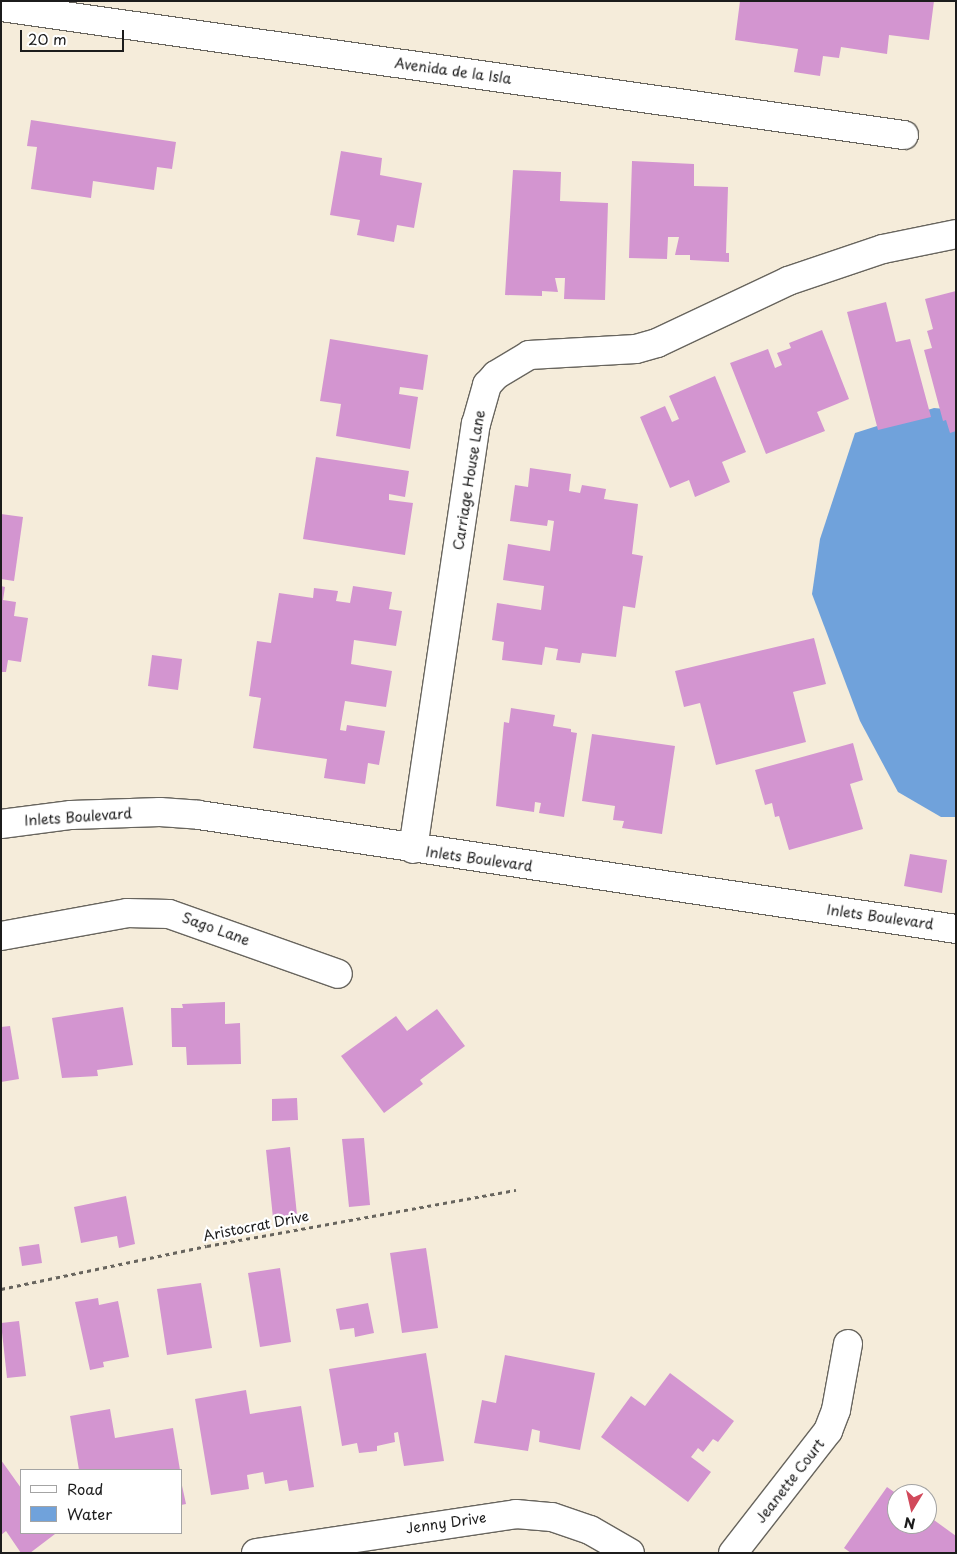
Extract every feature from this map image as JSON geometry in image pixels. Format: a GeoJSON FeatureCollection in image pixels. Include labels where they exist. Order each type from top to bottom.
{"type":"FeatureCollection","features":[{"type":"Feature","properties":{"kind":"street","name":"Avenida de la Isla"},"geometry":{"type":"LineString","coordinates":[[1,7],[904,135]]}},
{"type":"Feature","properties":{"kind":"street","name":"Carriage House Lane"},"geometry":{"type":"LineString","coordinates":[[413,849],[476,424],[492,380],[512,363],[529,356],[636,349],[657,343],[788,281],[883,249],[956,234]]}},
{"type":"Feature","properties":{"kind":"street","name":"Carriage House Lane"},"geometry":{"type":"LineString","coordinates":[[883,249],[956,244]]}},
{"type":"Feature","properties":{"kind":"street","name":"Inlets Boulevard"},"geometry":{"type":"LineString","coordinates":[[1,824],[71,815],[160,812],[199,815],[413,849],[956,929]]}},
{"type":"Feature","properties":{"kind":"street","name":"Sago Lane"},"geometry":{"type":"LineString","coordinates":[[1,936],[127,913],[168,914],[338,974]]}},
{"type":"Feature","properties":{"kind":"street","name":"Jeanette Court"},"geometry":{"type":"LineString","coordinates":[[733,1553],[828,1431],[836,1410],[848,1344]]}},
{"type":"Feature","properties":{"kind":"street","name":"Jenny Drive"},"geometry":{"type":"LineString","coordinates":[[256,1553],[516,1514],[552,1517],[590,1530],[630,1553]]}},
{"type":"Feature","properties":{"kind":"path","name":"Aristocrat Drive"},"geometry":{"type":"LineString","coordinates":[[1,1289],[217,1245],[516,1190]]}},
{"type":"Feature","properties":{"kind":"water"},"geometry":{"type":"Polygon","coordinates":[[[934,408],[956,410],[956,817],[941,817],[898,792],[860,721],[812,594],[820,539],[855,433],[934,408]]]}},
{"type":"Feature","properties":{"kind":"building"},"geometry":{"type":"Polygon","coordinates":[[[740,1],[934,1],[929,40],[889,35],[887,54],[841,47],[839,58],[823,56],[820,76],[794,72],[798,49],[735,40],[740,1]]]}},
{"type":"Feature","properties":{"kind":"building"},"geometry":{"type":"Polygon","coordinates":[[[31,120],[176,142],[172,169],[157,167],[154,190],[93,181],[91,198],[31,189],[37,147],[27,146],[31,120]]]}},
{"type":"Feature","properties":{"kind":"building"},"geometry":{"type":"Polygon","coordinates":[[[341,151],[382,158],[380,175],[422,183],[414,228],[397,225],[394,242],[357,235],[360,220],[330,215],[341,151]]]}},
{"type":"Feature","properties":{"kind":"building"},"geometry":{"type":"Polygon","coordinates":[[[632,161],[694,164],[694,186],[728,187],[726,253],[729,253],[729,262],[690,260],[690,255],[675,255],[679,237],[668,237],[667,259],[629,258],[632,161]]]}},
{"type":"Feature","properties":{"kind":"building"},"geometry":{"type":"Polygon","coordinates":[[[513,170],[561,172],[560,201],[608,203],[605,300],[564,299],[565,278],[555,278],[558,292],[542,291],[542,296],[505,295],[513,170]]]}},
{"type":"Feature","properties":{"kind":"building"},"geometry":{"type":"Polygon","coordinates":[[[956,291],[956,431],[950,433],[946,420],[943,421],[924,350],[932,348],[927,331],[933,329],[925,299],[956,291]]]}},
{"type":"Feature","properties":{"kind":"building"},"geometry":{"type":"Polygon","coordinates":[[[886,302],[896,342],[910,339],[931,417],[878,430],[847,312],[886,302]]]}},
{"type":"Feature","properties":{"kind":"building"},"geometry":{"type":"Polygon","coordinates":[[[822,330],[849,399],[817,412],[825,431],[766,454],[730,363],[768,349],[775,368],[782,365],[777,353],[791,348],[789,343],[822,330]]]}},
{"type":"Feature","properties":{"kind":"building"},"geometry":{"type":"Polygon","coordinates":[[[330,339],[428,355],[423,390],[400,387],[399,394],[418,397],[410,449],[336,436],[341,404],[320,401],[330,339]]]}},
{"type":"Feature","properties":{"kind":"building"},"geometry":{"type":"Polygon","coordinates":[[[715,376],[746,452],[722,462],[730,482],[695,497],[689,480],[670,488],[640,417],[665,406],[672,422],[679,419],[669,396],[715,376]]]}},
{"type":"Feature","properties":{"kind":"building"},"geometry":{"type":"Polygon","coordinates":[[[316,457],[409,471],[405,497],[389,494],[389,500],[413,503],[405,555],[303,539],[316,457]]]}},
{"type":"Feature","properties":{"kind":"building"},"geometry":{"type":"Polygon","coordinates":[[[530,468],[571,474],[569,491],[580,493],[582,485],[606,489],[604,499],[638,504],[632,554],[643,556],[635,608],[623,606],[616,657],[582,653],[580,663],[556,660],[558,649],[545,647],[542,665],[502,660],[504,642],[492,640],[497,603],[541,610],[544,586],[503,580],[508,544],[550,551],[554,521],[548,520],[547,526],[510,521],[515,485],[528,487],[530,468]]]}},
{"type":"Feature","properties":{"kind":"building"},"geometry":{"type":"Polygon","coordinates":[[[1,514],[23,517],[14,581],[1,579],[1,514]]]}},
{"type":"Feature","properties":{"kind":"building"},"geometry":{"type":"Polygon","coordinates":[[[1,586],[5,587],[3,600],[16,602],[14,616],[28,618],[21,662],[8,660],[6,672],[1,672],[1,586]]]}},
{"type":"Feature","properties":{"kind":"building"},"geometry":{"type":"Polygon","coordinates":[[[353,586],[392,592],[389,609],[402,611],[396,646],[354,640],[351,664],[392,671],[386,707],[345,701],[340,730],[346,731],[347,725],[385,731],[379,765],[368,763],[365,784],[324,778],[327,759],[253,748],[261,698],[249,696],[257,641],[271,643],[279,593],[313,598],[314,588],[338,591],[336,601],[350,603],[353,586]]]}},
{"type":"Feature","properties":{"kind":"building"},"geometry":{"type":"Polygon","coordinates":[[[814,638],[826,684],[793,692],[806,742],[716,765],[700,703],[684,707],[675,671],[814,638]]]}},
{"type":"Feature","properties":{"kind":"building"},"geometry":{"type":"Polygon","coordinates":[[[152,655],[182,659],[178,690],[148,686],[152,655]]]}},
{"type":"Feature","properties":{"kind":"building"},"geometry":{"type":"Polygon","coordinates":[[[511,708],[555,715],[553,726],[571,729],[571,732],[577,733],[564,817],[539,813],[541,803],[535,802],[534,812],[496,806],[504,722],[509,723],[511,708]]]}},
{"type":"Feature","properties":{"kind":"building"},"geometry":{"type":"Polygon","coordinates":[[[592,734],[675,746],[662,834],[622,828],[624,821],[613,820],[615,806],[582,801],[592,734]]]}},
{"type":"Feature","properties":{"kind":"building"},"geometry":{"type":"Polygon","coordinates":[[[853,743],[863,780],[850,784],[863,829],[789,850],[779,816],[775,817],[772,803],[765,805],[755,770],[853,743]]]}},
{"type":"Feature","properties":{"kind":"building"},"geometry":{"type":"Polygon","coordinates":[[[910,854],[947,860],[942,893],[904,886],[910,854]]]}},
{"type":"Feature","properties":{"kind":"building"},"geometry":{"type":"Polygon","coordinates":[[[225,1002],[225,1024],[240,1023],[241,1064],[187,1065],[186,1047],[172,1047],[171,1008],[183,1008],[182,1004],[225,1002]]]}},
{"type":"Feature","properties":{"kind":"building"},"geometry":{"type":"Polygon","coordinates":[[[123,1007],[133,1065],[97,1070],[98,1076],[62,1078],[52,1018],[123,1007]]]}},
{"type":"Feature","properties":{"kind":"building"},"geometry":{"type":"Polygon","coordinates":[[[437,1009],[465,1046],[420,1080],[423,1084],[384,1113],[341,1056],[396,1016],[407,1031],[437,1009]]]}},
{"type":"Feature","properties":{"kind":"building"},"geometry":{"type":"Polygon","coordinates":[[[10,1026],[19,1079],[1,1082],[1,1027],[10,1026]]]}},
{"type":"Feature","properties":{"kind":"building"},"geometry":{"type":"Polygon","coordinates":[[[297,1098],[298,1120],[272,1121],[272,1099],[297,1098]]]}},
{"type":"Feature","properties":{"kind":"building"},"geometry":{"type":"Polygon","coordinates":[[[364,1138],[370,1205],[349,1207],[342,1139],[364,1138]]]}},
{"type":"Feature","properties":{"kind":"building"},"geometry":{"type":"Polygon","coordinates":[[[290,1147],[297,1215],[273,1218],[266,1150],[290,1147]]]}},
{"type":"Feature","properties":{"kind":"building"},"geometry":{"type":"Polygon","coordinates":[[[126,1196],[135,1244],[119,1248],[117,1236],[81,1243],[74,1207],[126,1196]]]}},
{"type":"Feature","properties":{"kind":"building"},"geometry":{"type":"Polygon","coordinates":[[[39,1244],[42,1263],[22,1266],[19,1247],[39,1244]]]}},
{"type":"Feature","properties":{"kind":"building"},"geometry":{"type":"Polygon","coordinates":[[[426,1248],[438,1328],[402,1333],[390,1253],[426,1248]]]}},
{"type":"Feature","properties":{"kind":"building"},"geometry":{"type":"Polygon","coordinates":[[[280,1268],[291,1342],[260,1347],[248,1273],[280,1268]]]}},
{"type":"Feature","properties":{"kind":"building"},"geometry":{"type":"Polygon","coordinates":[[[201,1283],[212,1348],[167,1355],[157,1289],[201,1283]]]}},
{"type":"Feature","properties":{"kind":"building"},"geometry":{"type":"Polygon","coordinates":[[[98,1298],[99,1305],[118,1301],[129,1357],[103,1362],[104,1367],[90,1370],[75,1302],[98,1298]]]}},
{"type":"Feature","properties":{"kind":"building"},"geometry":{"type":"Polygon","coordinates":[[[368,1303],[374,1333],[355,1337],[354,1328],[340,1330],[336,1309],[368,1303]]]}},
{"type":"Feature","properties":{"kind":"building"},"geometry":{"type":"Polygon","coordinates":[[[19,1321],[26,1376],[7,1378],[1,1323],[19,1321]]]}},
{"type":"Feature","properties":{"kind":"building"},"geometry":{"type":"Polygon","coordinates":[[[426,1353],[444,1461],[404,1466],[398,1432],[394,1433],[395,1442],[377,1446],[377,1451],[359,1453],[357,1443],[342,1446],[329,1369],[426,1353]]]}},
{"type":"Feature","properties":{"kind":"building"},"geometry":{"type":"Polygon","coordinates":[[[505,1355],[595,1373],[580,1450],[539,1442],[540,1431],[532,1429],[528,1451],[474,1443],[482,1400],[496,1403],[505,1355]]]}},
{"type":"Feature","properties":{"kind":"building"},"geometry":{"type":"Polygon","coordinates":[[[670,1373],[734,1421],[718,1442],[713,1439],[703,1452],[698,1448],[691,1457],[711,1472],[688,1502],[601,1437],[631,1396],[645,1406],[670,1373]]]}},
{"type":"Feature","properties":{"kind":"building"},"geometry":{"type":"Polygon","coordinates":[[[246,1390],[250,1414],[301,1406],[314,1487],[289,1491],[287,1480],[265,1484],[263,1472],[247,1475],[249,1489],[211,1495],[195,1399],[246,1390]]]}},
{"type":"Feature","properties":{"kind":"building"},"geometry":{"type":"Polygon","coordinates":[[[110,1409],[115,1438],[173,1428],[180,1469],[79,1469],[70,1416],[110,1409]]]}},
{"type":"Feature","properties":{"kind":"building"},"geometry":{"type":"Polygon","coordinates":[[[1,1460],[20,1487],[20,1534],[55,1534],[30,1553],[21,1553],[6,1531],[1,1535],[1,1460]]]}},
{"type":"Feature","properties":{"kind":"building"},"geometry":{"type":"Polygon","coordinates":[[[182,1486],[186,1504],[182,1505],[182,1486]]]}},
{"type":"Feature","properties":{"kind":"building"},"geometry":{"type":"Polygon","coordinates":[[[887,1487],[887,1534],[937,1534],[937,1522],[956,1536],[956,1553],[851,1553],[844,1548],[887,1487]]]}}]}
